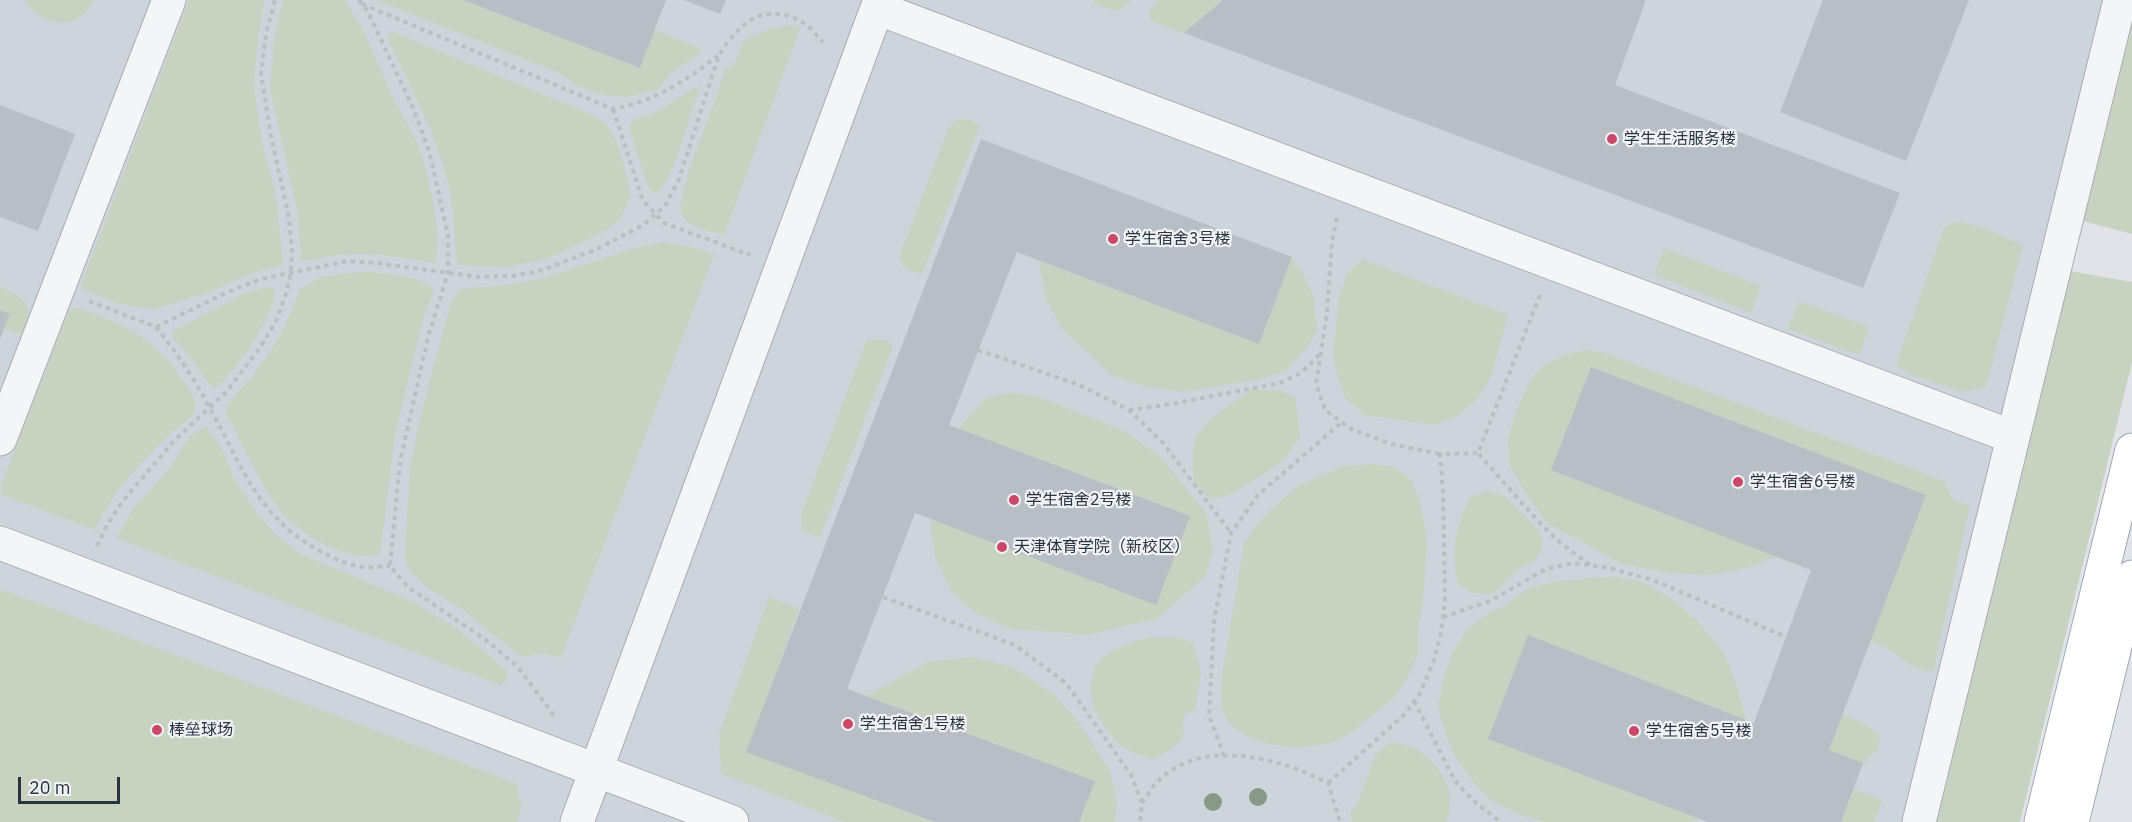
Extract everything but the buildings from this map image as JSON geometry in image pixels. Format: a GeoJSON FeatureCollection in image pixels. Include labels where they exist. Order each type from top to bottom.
{"type":"FeatureCollection","features":[{"type":"Feature","properties":{"kind":"main road"},"geometry":{"type":"LineString","coordinates":[[2041,822],[2132,450]]}},
{"type":"Feature","properties":{"kind":"main road"},"geometry":{"type":"LineString","coordinates":[[2072,822],[2132,577]]}},
{"type":"Feature","properties":{"kind":"lane"},"geometry":{"type":"LineString","coordinates":[[0,439],[169,0]]}},
{"type":"Feature","properties":{"kind":"lane"},"geometry":{"type":"LineString","coordinates":[[1919,822],[2120,0]]}},
{"type":"Feature","properties":{"kind":"lane"},"geometry":{"type":"LineString","coordinates":[[577,822],[878,4],[1551,263],[2013,437]]}},
{"type":"Feature","properties":{"kind":"lane"},"geometry":{"type":"LineString","coordinates":[[0,543],[732,822]]}},
{"type":"Feature","properties":{"kind":"path"},"geometry":{"type":"LineString","coordinates":[[87,576],[107,525],[122,502],[174,441],[227,391],[275,323],[286,294],[291,272],[292,248],[288,213],[271,136],[261,73],[266,34],[275,0]]}},
{"type":"Feature","properties":{"kind":"path"},"geometry":{"type":"LineString","coordinates":[[360,2],[613,109],[633,105],[663,94],[719,55]]}},
{"type":"Feature","properties":{"kind":"path"},"geometry":{"type":"LineString","coordinates":[[360,2],[368,12],[414,110],[429,151],[448,235],[448,273],[428,337],[400,462],[390,566],[408,587],[486,640],[518,667],[555,718]]}},
{"type":"Feature","properties":{"kind":"path"},"geometry":{"type":"LineString","coordinates":[[156,327],[230,291],[261,279],[348,261],[480,277],[512,276],[539,271],[595,250],[642,225],[665,206],[679,179],[719,55],[730,38],[746,21],[762,12],[783,12],[803,22],[823,42]]}},
{"type":"Feature","properties":{"kind":"path"},"geometry":{"type":"LineString","coordinates":[[613,109],[643,201],[664,223],[782,267]]}},
{"type":"Feature","properties":{"kind":"path"},"geometry":{"type":"LineString","coordinates":[[1344,184],[1332,242],[1328,313],[1316,384],[1325,410],[1351,429],[1391,444],[1440,454],[1478,453],[1558,541],[1591,566]]}},
{"type":"Feature","properties":{"kind":"path"},"geometry":{"type":"LineString","coordinates":[[1478,453],[1551,263]]}},
{"type":"Feature","properties":{"kind":"path"},"geometry":{"type":"LineString","coordinates":[[58,288],[156,327],[182,359],[261,502],[280,524],[303,542],[337,560],[363,567],[390,566]]}},
{"type":"Feature","properties":{"kind":"path"},"geometry":{"type":"LineString","coordinates":[[978,351],[1079,386],[1129,410],[1163,443],[1231,533]]}},
{"type":"Feature","properties":{"kind":"path"},"geometry":{"type":"LineString","coordinates":[[1129,410],[1280,382],[1300,374],[1322,351]]}},
{"type":"Feature","properties":{"kind":"path"},"geometry":{"type":"LineString","coordinates":[[1224,756],[1209,715],[1214,622],[1231,533],[1258,495],[1342,422]]}},
{"type":"Feature","properties":{"kind":"path"},"geometry":{"type":"LineString","coordinates":[[1329,783],[1406,713],[1420,693],[1434,660],[1441,633],[1444,589],[1443,492],[1440,454]]}},
{"type":"Feature","properties":{"kind":"path"},"geometry":{"type":"LineString","coordinates":[[1443,617],[1490,601],[1546,569],[1574,563],[1610,568],[1653,580],[1786,637]]}},
{"type":"Feature","properties":{"kind":"path"},"geometry":{"type":"LineString","coordinates":[[883,597],[1015,645],[1066,683],[1131,775],[1142,803],[1140,822]]}},
{"type":"Feature","properties":{"kind":"path"},"geometry":{"type":"LineString","coordinates":[[1414,701],[1455,781],[1476,803],[1501,822]]}},
{"type":"Feature","properties":{"kind":"path"},"geometry":{"type":"LineString","coordinates":[[1142,803],[1157,781],[1177,766],[1196,758],[1224,756],[1253,758],[1282,764],[1329,783],[1340,822]]}},
{"type":"Feature","properties":{"kind":"shaded area","name":"天津体育学院（新校区）"},"geometry":{"type":"Polygon","coordinates":[[[0,0],[2132,0],[2132,17],[1937,822],[0,822],[0,0]]]}},
{"type":"Feature","properties":{"kind":"green space"},"geometry":{"type":"Polygon","coordinates":[[[25,0],[93,0],[87,11],[79,18],[70,22],[60,22],[50,21],[40,16],[25,0]]]}},
{"type":"Feature","properties":{"kind":"green space"},"geometry":{"type":"Polygon","coordinates":[[[189,0],[264,0],[254,86],[262,143],[276,196],[283,265],[255,272],[204,294],[154,309],[119,304],[80,288],[189,0]]]}},
{"type":"Feature","properties":{"kind":"green space"},"geometry":{"type":"Polygon","coordinates":[[[283,0],[344,0],[358,22],[421,155],[436,219],[435,263],[366,254],[301,261],[298,214],[270,88],[274,41],[283,0]]]}},
{"type":"Feature","properties":{"kind":"green space"},"geometry":{"type":"Polygon","coordinates":[[[376,0],[463,0],[639,68],[654,30],[701,49],[699,54],[669,75],[658,89],[627,97],[604,95],[580,87],[559,73],[376,0]]]}},
{"type":"Feature","properties":{"kind":"green space"},"geometry":{"type":"Polygon","coordinates":[[[1093,0],[1130,0],[1122,9],[1115,11],[1095,4],[1093,0]]]}},
{"type":"Feature","properties":{"kind":"green space"},"geometry":{"type":"Polygon","coordinates":[[[1159,0],[1223,0],[1184,33],[1151,21],[1149,11],[1159,0]]]}},
{"type":"Feature","properties":{"kind":"green space"},"geometry":{"type":"Polygon","coordinates":[[[2132,17],[2132,234],[2083,221],[2132,17]]]}},
{"type":"Feature","properties":{"kind":"green space"},"geometry":{"type":"Polygon","coordinates":[[[790,25],[800,28],[724,235],[694,226],[682,215],[683,193],[725,69],[734,65],[744,40],[769,29],[790,25]]]}},
{"type":"Feature","properties":{"kind":"green space"},"geometry":{"type":"Polygon","coordinates":[[[393,32],[583,111],[604,123],[616,141],[631,194],[620,219],[604,232],[549,258],[509,267],[457,265],[452,206],[444,167],[422,111],[387,38],[388,34],[393,32]]]}},
{"type":"Feature","properties":{"kind":"green space"},"geometry":{"type":"Polygon","coordinates":[[[701,85],[678,155],[657,194],[649,189],[629,127],[634,119],[645,117],[662,109],[701,85]]]}},
{"type":"Feature","properties":{"kind":"green space"},"geometry":{"type":"Polygon","coordinates":[[[969,119],[980,126],[922,274],[905,269],[899,258],[948,129],[956,120],[969,119]]]}},
{"type":"Feature","properties":{"kind":"green space"},"geometry":{"type":"Polygon","coordinates":[[[1962,222],[1987,229],[2023,245],[1986,387],[1964,392],[1911,375],[1896,365],[1944,228],[1951,223],[1962,222]]]}},
{"type":"Feature","properties":{"kind":"green space"},"geometry":{"type":"Polygon","coordinates":[[[663,242],[692,247],[714,255],[561,657],[542,653],[522,657],[461,609],[425,586],[408,568],[405,554],[410,467],[422,410],[451,303],[459,289],[528,281],[663,242]]]}},
{"type":"Feature","properties":{"kind":"green space"},"geometry":{"type":"Polygon","coordinates":[[[1664,248],[1761,286],[1751,313],[1654,275],[1664,248]]]}},
{"type":"Feature","properties":{"kind":"green space"},"geometry":{"type":"Polygon","coordinates":[[[1292,257],[1314,297],[1317,331],[1305,350],[1285,371],[1260,379],[1181,392],[1144,386],[1112,376],[1063,331],[1046,299],[1039,261],[1259,344],[1292,257]]]}},
{"type":"Feature","properties":{"kind":"green space"},"geometry":{"type":"Polygon","coordinates":[[[1362,259],[1508,315],[1491,377],[1477,399],[1460,415],[1434,425],[1365,415],[1346,399],[1333,355],[1339,296],[1348,272],[1362,259]]]}},
{"type":"Feature","properties":{"kind":"green space"},"geometry":{"type":"Polygon","coordinates":[[[366,271],[419,280],[434,290],[422,322],[395,435],[380,554],[363,556],[336,550],[316,540],[289,520],[266,490],[225,412],[229,403],[272,348],[285,325],[299,290],[320,277],[366,271]]]}},
{"type":"Feature","properties":{"kind":"green space"},"geometry":{"type":"Polygon","coordinates":[[[2070,271],[2132,282],[2132,362],[2020,822],[1937,822],[2070,271]]]}},
{"type":"Feature","properties":{"kind":"green space"},"geometry":{"type":"Polygon","coordinates":[[[270,286],[275,291],[273,302],[262,328],[226,378],[218,387],[211,386],[183,348],[172,338],[173,331],[243,294],[270,286]]]}},
{"type":"Feature","properties":{"kind":"green space"},"geometry":{"type":"Polygon","coordinates":[[[0,287],[17,295],[27,305],[29,318],[24,336],[4,329],[0,310],[0,287]]]}},
{"type":"Feature","properties":{"kind":"green space"},"geometry":{"type":"Polygon","coordinates":[[[1799,301],[1869,327],[1859,355],[1788,329],[1799,301]]]}},
{"type":"Feature","properties":{"kind":"green space"},"geometry":{"type":"Polygon","coordinates":[[[72,308],[88,311],[117,323],[149,342],[175,370],[191,392],[196,404],[191,417],[171,433],[128,478],[110,502],[95,530],[3,495],[0,488],[68,313],[72,308]]]}},
{"type":"Feature","properties":{"kind":"green space"},"geometry":{"type":"Polygon","coordinates":[[[867,339],[887,340],[893,346],[820,537],[802,532],[801,515],[867,339]]]}},
{"type":"Feature","properties":{"kind":"green space"},"geometry":{"type":"Polygon","coordinates":[[[1586,350],[1602,352],[1944,481],[1953,499],[1970,506],[1933,672],[1912,666],[1884,646],[1870,641],[1886,598],[1777,557],[1750,567],[1710,575],[1672,573],[1622,564],[1549,524],[1528,497],[1509,464],[1508,440],[1517,408],[1531,379],[1544,365],[1565,355],[1586,350]]]}},
{"type":"Feature","properties":{"kind":"green space"},"geometry":{"type":"Polygon","coordinates":[[[1251,389],[1281,391],[1295,397],[1300,436],[1283,461],[1237,491],[1220,498],[1208,497],[1194,484],[1195,441],[1212,418],[1251,389]]]}},
{"type":"Feature","properties":{"kind":"green space"},"geometry":{"type":"Polygon","coordinates":[[[1012,393],[1042,398],[1124,431],[1160,456],[1206,513],[1213,552],[1205,577],[1155,620],[1090,635],[1012,629],[975,613],[951,590],[936,560],[930,525],[959,428],[986,398],[1012,393]]]}},
{"type":"Feature","properties":{"kind":"green space"},"geometry":{"type":"Polygon","coordinates":[[[207,426],[223,452],[233,477],[258,515],[279,538],[303,555],[412,601],[456,628],[507,671],[508,680],[500,685],[116,538],[133,509],[169,469],[190,436],[207,426]]]}},
{"type":"Feature","properties":{"kind":"green space"},"geometry":{"type":"Polygon","coordinates":[[[1372,464],[1393,467],[1411,479],[1420,502],[1427,540],[1423,602],[1418,629],[1418,653],[1409,675],[1394,697],[1355,730],[1335,742],[1290,747],[1268,744],[1247,736],[1229,724],[1221,706],[1222,677],[1244,544],[1258,523],[1296,487],[1344,466],[1372,464]]]}},
{"type":"Feature","properties":{"kind":"green space"},"geometry":{"type":"Polygon","coordinates":[[[1487,491],[1505,496],[1530,521],[1540,532],[1543,547],[1535,561],[1519,568],[1492,594],[1472,593],[1458,584],[1455,561],[1456,539],[1461,518],[1471,497],[1487,491]]]}},
{"type":"Feature","properties":{"kind":"green space"},"geometry":{"type":"Polygon","coordinates":[[[1610,576],[1642,582],[1655,588],[1680,605],[1703,627],[1728,663],[1746,720],[1528,635],[1489,739],[1700,819],[1686,822],[1544,822],[1521,815],[1492,801],[1475,784],[1454,755],[1445,732],[1438,707],[1443,680],[1452,654],[1466,631],[1488,613],[1504,606],[1527,589],[1553,582],[1610,576]]]}},
{"type":"Feature","properties":{"kind":"green space","name":"棒垒球场"},"geometry":{"type":"Polygon","coordinates":[[[3,590],[518,784],[517,790],[522,805],[517,822],[0,822],[0,593],[3,590]]]}},
{"type":"Feature","properties":{"kind":"green space"},"geometry":{"type":"Polygon","coordinates":[[[769,597],[799,608],[779,664],[866,696],[928,662],[973,657],[1013,667],[1052,693],[1080,724],[1109,770],[1117,802],[1115,822],[845,822],[721,774],[719,735],[769,597]]]}},
{"type":"Feature","properties":{"kind":"green space"},"geometry":{"type":"Polygon","coordinates":[[[1151,637],[1175,637],[1193,643],[1201,673],[1195,710],[1184,715],[1183,738],[1170,750],[1154,759],[1129,751],[1117,742],[1095,712],[1091,693],[1093,671],[1100,661],[1120,647],[1151,637]]]}},
{"type":"Feature","properties":{"kind":"green space"},"geometry":{"type":"Polygon","coordinates":[[[1843,714],[1863,723],[1880,736],[1877,751],[1863,763],[1829,750],[1843,714]]]}},
{"type":"Feature","properties":{"kind":"green space"},"geometry":{"type":"Polygon","coordinates":[[[1391,742],[1418,750],[1434,764],[1446,782],[1449,792],[1449,812],[1446,822],[1352,822],[1351,812],[1359,800],[1375,755],[1391,742]]]}},
{"type":"Feature","properties":{"kind":"green space"},"geometry":{"type":"Polygon","coordinates":[[[1853,789],[1882,800],[1874,822],[1841,822],[1853,789]]]}},
{"type":"Feature","properties":{"kind":"place","name":"学生生活服务楼"},"geometry":{"type":"Point","coordinates":[1612,139]}},
{"type":"Feature","properties":{"kind":"place","name":"学生宿舍3号楼"},"geometry":{"type":"Point","coordinates":[1113,239]}},
{"type":"Feature","properties":{"kind":"place","name":"学生宿舍6号楼"},"geometry":{"type":"Point","coordinates":[1738,482]}},
{"type":"Feature","properties":{"kind":"place","name":"学生宿舍2号楼"},"geometry":{"type":"Point","coordinates":[1014,500]}},
{"type":"Feature","properties":{"kind":"place","name":"天津体育学院（新校区）"},"geometry":{"type":"Point","coordinates":[1002,547]}},
{"type":"Feature","properties":{"kind":"place","name":"学生宿舍1号楼"},"geometry":{"type":"Point","coordinates":[848,724]}},
{"type":"Feature","properties":{"kind":"place","name":"棒垒球场"},"geometry":{"type":"Point","coordinates":[157,730]}},
{"type":"Feature","properties":{"kind":"place","name":"学生宿舍5号楼"},"geometry":{"type":"Point","coordinates":[1634,731]}}]}
